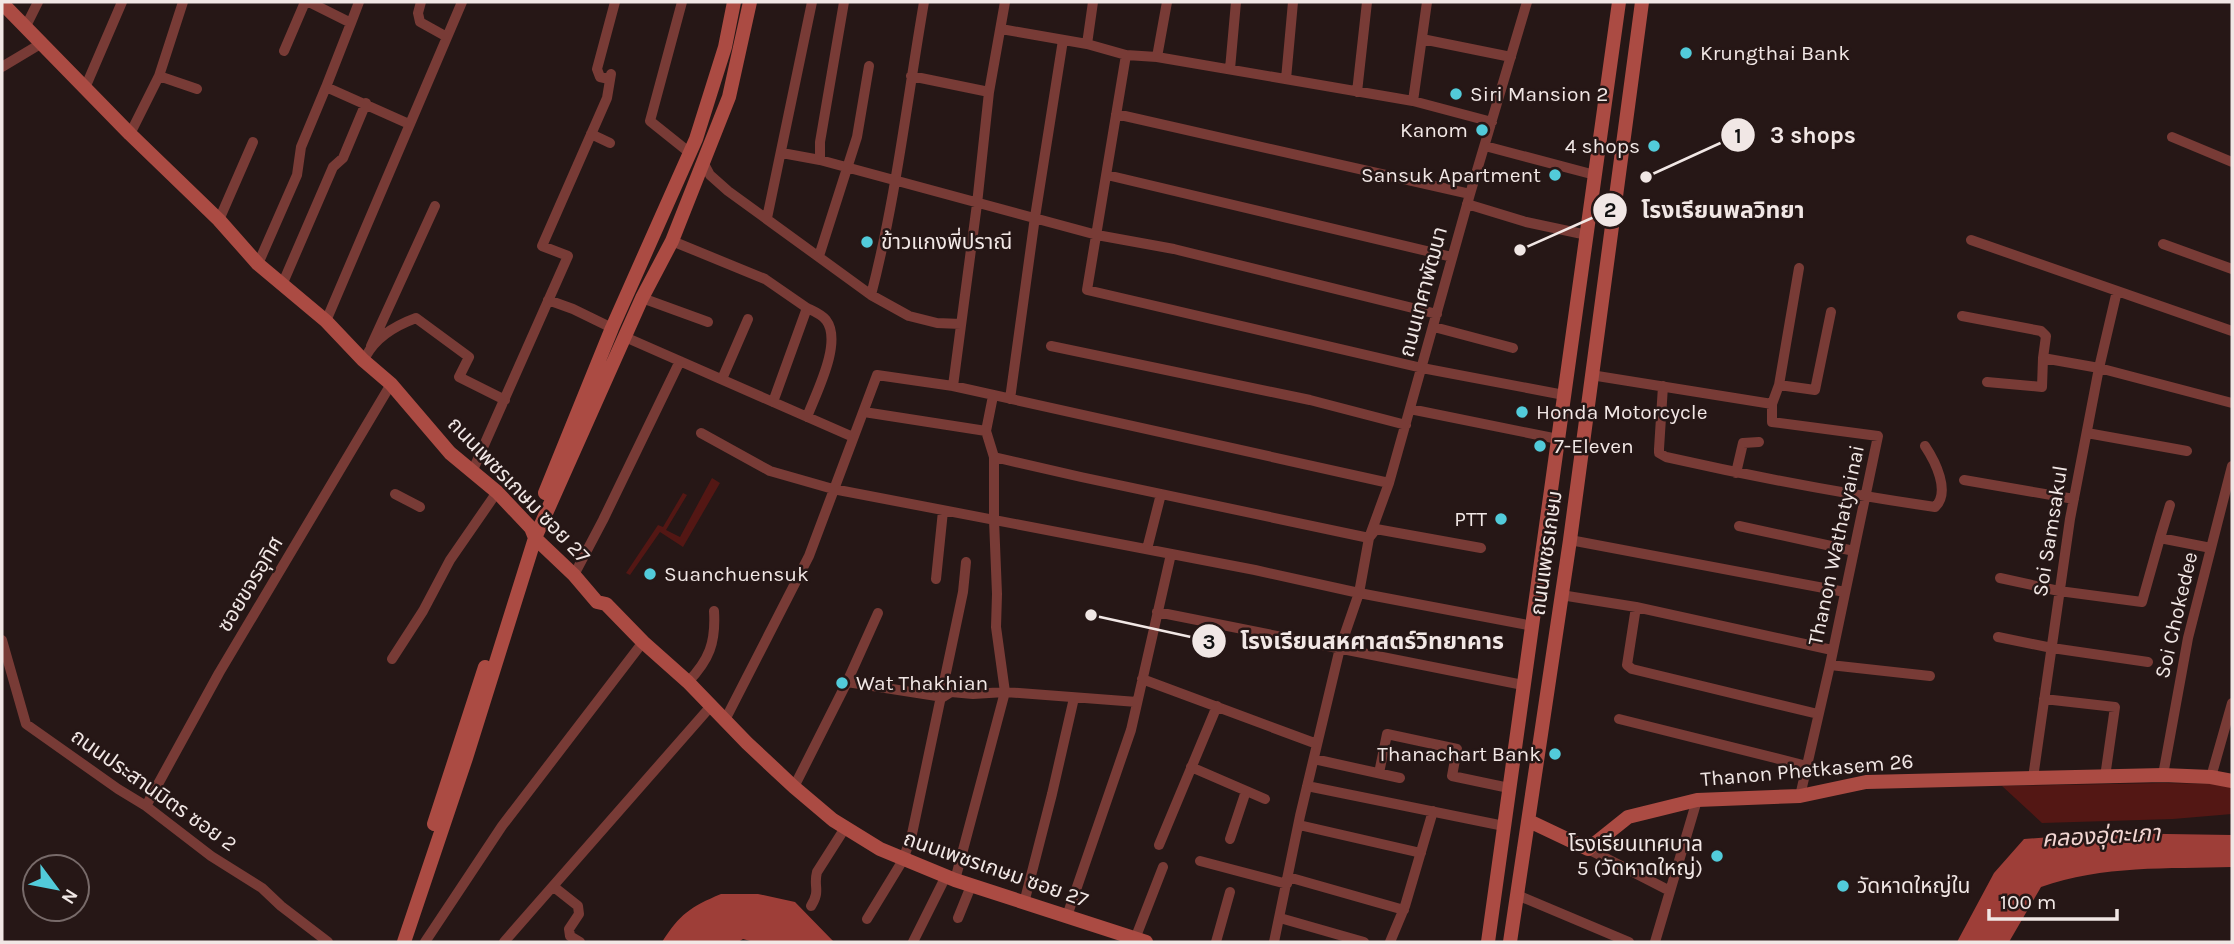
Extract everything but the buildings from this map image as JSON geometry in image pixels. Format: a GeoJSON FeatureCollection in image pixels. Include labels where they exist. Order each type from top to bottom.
{"type":"FeatureCollection","features":[{"type":"Feature","properties":{"kind":"main road","name":"ถนนเพชรเกษม ซอย 27"},"geometry":{"type":"LineString","coordinates":[[2,2],[130,134],[219,220],[258,264],[326,321],[391,384],[450,453],[497,492],[597,602],[606,604],[794,788],[845,828],[903,860],[971,886],[1140,941]]}},
{"type":"Feature","properties":{"kind":"main road"},"geometry":{"type":"LineString","coordinates":[[396,942],[412,903],[533,533],[612,328],[690,153],[725,47],[732,2]]}},
{"type":"Feature","properties":{"kind":"main road"},"geometry":{"type":"LineString","coordinates":[[533,533],[642,298],[672,241],[729,97],[750,2]]}},
{"type":"Feature","properties":{"kind":"main road"},"geometry":{"type":"LineString","coordinates":[[740,53],[757,2]]}},
{"type":"Feature","properties":{"kind":"main road","name":"ถนนเพชรเกษม"},"geometry":{"type":"LineString","coordinates":[[1488,942],[1619,2]]}},
{"type":"Feature","properties":{"kind":"main road","name":"ถนนเพชรเกษม"},"geometry":{"type":"LineString","coordinates":[[1510,942],[1570,540],[1642,2]]}},
{"type":"Feature","properties":{"kind":"main road"},"geometry":{"type":"LineString","coordinates":[[1607,90],[1630,94]]}},
{"type":"Feature","properties":{"kind":"main road"},"geometry":{"type":"LineString","coordinates":[[1578,298],[1601,302]]}},
{"type":"Feature","properties":{"kind":"main road"},"geometry":{"type":"LineString","coordinates":[[1525,668],[1530,677],[1541,682],[1551,673]]}},
{"type":"Feature","properties":{"kind":"main road"},"geometry":{"type":"LineString","coordinates":[[1520,707],[1526,700],[1533,699],[1545,711]]}},
{"type":"Feature","properties":{"kind":"main road","name":"Thanon Phetkasem 26"},"geometry":{"type":"LineString","coordinates":[[1588,849],[1628,817],[1697,800],[1800,796],[1866,782],[2163,775],[2211,777],[2232,781]]}},
{"type":"Feature","properties":{"kind":"main road"},"geometry":{"type":"LineString","coordinates":[[1529,821],[1588,849]]}},
{"type":"Feature","properties":{"kind":"main road"},"geometry":{"type":"LineString","coordinates":[[404,942],[412,903]]}},
{"type":"Feature","properties":{"kind":"street"},"geometry":{"type":"LineString","coordinates":[[26,26],[38,2]]}},
{"type":"Feature","properties":{"kind":"street"},"geometry":{"type":"LineString","coordinates":[[85,88],[122,2]]}},
{"type":"Feature","properties":{"kind":"street"},"geometry":{"type":"LineString","coordinates":[[130,134],[159,76],[183,2]]}},
{"type":"Feature","properties":{"kind":"street"},"geometry":{"type":"LineString","coordinates":[[284,51],[307,2],[351,23]]}},
{"type":"Feature","properties":{"kind":"street"},"geometry":{"type":"LineString","coordinates":[[258,264],[297,175],[301,147],[359,2]]}},
{"type":"Feature","properties":{"kind":"street"},"geometry":{"type":"LineString","coordinates":[[421,2],[418,13],[420,22],[447,37]]}},
{"type":"Feature","properties":{"kind":"street"},"geometry":{"type":"LineString","coordinates":[[326,321],[462,2]]}},
{"type":"Feature","properties":{"kind":"street"},"geometry":{"type":"LineString","coordinates":[[473,470],[568,256],[542,246],[607,98],[610,76],[600,77],[597,69],[615,2]]}},
{"type":"Feature","properties":{"kind":"street"},"geometry":{"type":"LineString","coordinates":[[682,2],[650,121],[690,153]]}},
{"type":"Feature","properties":{"kind":"street"},"geometry":{"type":"LineString","coordinates":[[767,218],[812,2]]}},
{"type":"Feature","properties":{"kind":"street"},"geometry":{"type":"LineString","coordinates":[[820,160],[820,142],[844,2]]}},
{"type":"Feature","properties":{"kind":"street"},"geometry":{"type":"LineString","coordinates":[[871,295],[896,182],[924,2]]}},
{"type":"Feature","properties":{"kind":"street"},"geometry":{"type":"LineString","coordinates":[[953,386],[989,92],[1004,2]]}},
{"type":"Feature","properties":{"kind":"street"},"geometry":{"type":"LineString","coordinates":[[1087,44],[1093,2]]}},
{"type":"Feature","properties":{"kind":"street"},"geometry":{"type":"LineString","coordinates":[[1157,57],[1167,2]]}},
{"type":"Feature","properties":{"kind":"street"},"geometry":{"type":"LineString","coordinates":[[1230,69],[1237,2]]}},
{"type":"Feature","properties":{"kind":"street"},"geometry":{"type":"LineString","coordinates":[[1286,79],[1293,2]]}},
{"type":"Feature","properties":{"kind":"street"},"geometry":{"type":"LineString","coordinates":[[1357,92],[1367,2]]}},
{"type":"Feature","properties":{"kind":"street"},"geometry":{"type":"LineString","coordinates":[[1413,102],[1427,2]]}},
{"type":"Feature","properties":{"kind":"street","name":"ถนนเทศาพัฒนา"},"geometry":{"type":"LineString","coordinates":[[1274,942],[1307,786],[1340,648],[1359,593],[1369,538],[1389,483],[1527,2]]}},
{"type":"Feature","properties":{"kind":"street"},"geometry":{"type":"LineString","coordinates":[[1001,29],[1087,44],[1126,55],[1157,57],[1413,102],[1492,122]]}},
{"type":"Feature","properties":{"kind":"street"},"geometry":{"type":"LineString","coordinates":[[1422,39],[1511,57]]}},
{"type":"Feature","properties":{"kind":"street"},"geometry":{"type":"LineString","coordinates":[[1010,399],[1063,40]]}},
{"type":"Feature","properties":{"kind":"street"},"geometry":{"type":"LineString","coordinates":[[2,67],[42,43]]}},
{"type":"Feature","properties":{"kind":"street"},"geometry":{"type":"LineString","coordinates":[[1126,55],[1087,290],[1422,368],[1564,395]]}},
{"type":"Feature","properties":{"kind":"street"},"geometry":{"type":"LineString","coordinates":[[819,256],[857,137],[869,66]]}},
{"type":"Feature","properties":{"kind":"street"},"geometry":{"type":"LineString","coordinates":[[159,76],[197,89]]}},
{"type":"Feature","properties":{"kind":"street"},"geometry":{"type":"LineString","coordinates":[[911,76],[989,92]]}},
{"type":"Feature","properties":{"kind":"street"},"geometry":{"type":"LineString","coordinates":[[326,87],[409,124]]}},
{"type":"Feature","properties":{"kind":"street"},"geometry":{"type":"LineString","coordinates":[[282,285],[333,167],[342,158],[366,103]]}},
{"type":"Feature","properties":{"kind":"street"},"geometry":{"type":"LineString","coordinates":[[1116,114],[1469,199],[1526,222],[1587,235]]}},
{"type":"Feature","properties":{"kind":"street"},"geometry":{"type":"LineString","coordinates":[[591,134],[610,143]]}},
{"type":"Feature","properties":{"kind":"street"},"geometry":{"type":"LineString","coordinates":[[2172,137],[2232,162]]}},
{"type":"Feature","properties":{"kind":"street"},"geometry":{"type":"LineString","coordinates":[[219,220],[253,142]]}},
{"type":"Feature","properties":{"kind":"street"},"geometry":{"type":"LineString","coordinates":[[1485,145],[1595,175]]}},
{"type":"Feature","properties":{"kind":"street"},"geometry":{"type":"LineString","coordinates":[[782,153],[820,160],[1097,235],[1174,249],[1437,314]]}},
{"type":"Feature","properties":{"kind":"street"},"geometry":{"type":"LineString","coordinates":[[703,162],[710,176],[871,295],[909,316],[937,323],[961,324]]}},
{"type":"Feature","properties":{"kind":"street"},"geometry":{"type":"LineString","coordinates":[[1107,175],[1452,257]]}},
{"type":"Feature","properties":{"kind":"street"},"geometry":{"type":"LineString","coordinates":[[365,358],[435,206]]}},
{"type":"Feature","properties":{"kind":"street"},"geometry":{"type":"LineString","coordinates":[[1971,240],[2232,331]]}},
{"type":"Feature","properties":{"kind":"street"},"geometry":{"type":"LineString","coordinates":[[672,241],[765,279],[828,322],[832,349],[807,417]]}},
{"type":"Feature","properties":{"kind":"street"},"geometry":{"type":"LineString","coordinates":[[2163,244],[2232,269]]}},
{"type":"Feature","properties":{"kind":"street"},"geometry":{"type":"LineString","coordinates":[[1591,375],[1772,404],[1779,385],[1798,268]]}},
{"type":"Feature","properties":{"kind":"street","name":"Soi Samsakul"},"geometry":{"type":"LineString","coordinates":[[2033,778],[2074,499],[2117,291]]}},
{"type":"Feature","properties":{"kind":"street"},"geometry":{"type":"LineString","coordinates":[[642,298],[708,322]]}},
{"type":"Feature","properties":{"kind":"street"},"geometry":{"type":"LineString","coordinates":[[548,300],[612,328]]}},
{"type":"Feature","properties":{"kind":"street"},"geometry":{"type":"LineString","coordinates":[[773,402],[807,308]]}},
{"type":"Feature","properties":{"kind":"street"},"geometry":{"type":"LineString","coordinates":[[1779,385],[1815,390],[1831,312]]}},
{"type":"Feature","properties":{"kind":"street"},"geometry":{"type":"LineString","coordinates":[[1962,316],[2042,331],[2046,335],[2042,387],[1987,382]]}},
{"type":"Feature","properties":{"kind":"street"},"geometry":{"type":"LineString","coordinates":[[365,358],[369,350],[396,326],[416,318],[469,357],[459,377],[505,400]]}},
{"type":"Feature","properties":{"kind":"street"},"geometry":{"type":"LineString","coordinates":[[722,379],[748,319]]}},
{"type":"Feature","properties":{"kind":"street"},"geometry":{"type":"LineString","coordinates":[[1434,327],[1513,348]]}},
{"type":"Feature","properties":{"kind":"street"},"geometry":{"type":"LineString","coordinates":[[625,337],[853,437]]}},
{"type":"Feature","properties":{"kind":"street"},"geometry":{"type":"LineString","coordinates":[[1051,346],[1310,400],[1406,425]]}},
{"type":"Feature","properties":{"kind":"street"},"geometry":{"type":"LineString","coordinates":[[2043,358],[2099,368],[2232,403]]}},
{"type":"Feature","properties":{"kind":"street"},"geometry":{"type":"LineString","coordinates":[[574,575],[680,361]]}},
{"type":"Feature","properties":{"kind":"street"},"geometry":{"type":"LineString","coordinates":[[725,720],[809,556],[877,375],[953,386],[1389,483]]}},
{"type":"Feature","properties":{"kind":"street","name":"ซอยขจรอุทิศ"},"geometry":{"type":"LineString","coordinates":[[146,806],[219,673],[391,384]]}},
{"type":"Feature","properties":{"kind":"street"},"geometry":{"type":"LineString","coordinates":[[1664,386],[1659,453],[1666,457],[1866,497],[1937,506],[1941,479],[1934,459],[1925,446]]}},
{"type":"Feature","properties":{"kind":"street"},"geometry":{"type":"LineString","coordinates":[[913,942],[951,878],[1005,692],[996,627],[994,457],[986,431],[993,396]]}},
{"type":"Feature","properties":{"kind":"street","name":"Thanon Wathatyainai"},"geometry":{"type":"LineString","coordinates":[[1772,404],[1772,422],[1878,436],[1800,796]]}},
{"type":"Feature","properties":{"kind":"street"},"geometry":{"type":"LineString","coordinates":[[1410,409],[1558,439]]}},
{"type":"Feature","properties":{"kind":"street"},"geometry":{"type":"LineString","coordinates":[[864,412],[986,431]]}},
{"type":"Feature","properties":{"kind":"street"},"geometry":{"type":"LineString","coordinates":[[701,433],[770,471],[833,489],[1533,626]]}},
{"type":"Feature","properties":{"kind":"street"},"geometry":{"type":"LineString","coordinates":[[2087,433],[2187,451]]}},
{"type":"Feature","properties":{"kind":"street"},"geometry":{"type":"LineString","coordinates":[[1736,473],[1742,443],[1759,442]]}},
{"type":"Feature","properties":{"kind":"street"},"geometry":{"type":"LineString","coordinates":[[994,457],[1369,538],[1377,529],[1482,548]]}},
{"type":"Feature","properties":{"kind":"street","name":"Soi Chokedee"},"geometry":{"type":"LineString","coordinates":[[2163,775],[2188,638],[2231,466]]}},
{"type":"Feature","properties":{"kind":"street"},"geometry":{"type":"LineString","coordinates":[[1964,480],[2074,499]]}},
{"type":"Feature","properties":{"kind":"street"},"geometry":{"type":"LineString","coordinates":[[392,659],[423,611],[450,560],[497,492]]}},
{"type":"Feature","properties":{"kind":"street"},"geometry":{"type":"LineString","coordinates":[[395,494],[420,507]]}},
{"type":"Feature","properties":{"kind":"street"},"geometry":{"type":"LineString","coordinates":[[1147,549],[1161,494]]}},
{"type":"Feature","properties":{"kind":"street"},"geometry":{"type":"LineString","coordinates":[[2000,578],[2059,591],[2142,602],[2170,505]]}},
{"type":"Feature","properties":{"kind":"street"},"geometry":{"type":"LineString","coordinates":[[936,579],[943,510]]}},
{"type":"Feature","properties":{"kind":"street"},"geometry":{"type":"LineString","coordinates":[[1739,526],[1854,551]]}},
{"type":"Feature","properties":{"kind":"street"},"geometry":{"type":"LineString","coordinates":[[2161,538],[2211,548]]}},
{"type":"Feature","properties":{"kind":"street"},"geometry":{"type":"LineString","coordinates":[[1570,540],[1845,592]]}},
{"type":"Feature","properties":{"kind":"street"},"geometry":{"type":"LineString","coordinates":[[1067,916],[1131,730],[1171,554]]}},
{"type":"Feature","properties":{"kind":"street"},"geometry":{"type":"LineString","coordinates":[[867,919],[903,860],[912,834],[964,592],[966,562]]}},
{"type":"Feature","properties":{"kind":"street"},"geometry":{"type":"LineString","coordinates":[[1561,595],[1636,607],[1832,650]]}},
{"type":"Feature","properties":{"kind":"street"},"geometry":{"type":"LineString","coordinates":[[1636,607],[1627,664],[1633,668],[1818,714]]}},
{"type":"Feature","properties":{"kind":"street"},"geometry":{"type":"LineString","coordinates":[[688,682],[706,661],[713,632],[714,611]]}},
{"type":"Feature","properties":{"kind":"street"},"geometry":{"type":"LineString","coordinates":[[1157,612],[1523,685]]}},
{"type":"Feature","properties":{"kind":"street"},"geometry":{"type":"LineString","coordinates":[[794,788],[878,613]]}},
{"type":"Feature","properties":{"kind":"street"},"geometry":{"type":"LineString","coordinates":[[1998,637],[2148,662]]}},
{"type":"Feature","properties":{"kind":"street","name":"ถนนประสานมิตร ซอย 2"},"geometry":{"type":"LineString","coordinates":[[2,640],[26,724],[146,806],[211,856],[262,888],[328,942]]}},
{"type":"Feature","properties":{"kind":"street"},"geometry":{"type":"LineString","coordinates":[[425,942],[502,826],[643,642]]}},
{"type":"Feature","properties":{"kind":"street"},"geometry":{"type":"LineString","coordinates":[[1830,666],[1930,676]]}},
{"type":"Feature","properties":{"kind":"street"},"geometry":{"type":"LineString","coordinates":[[1142,678],[1317,744]]}},
{"type":"Feature","properties":{"kind":"street"},"geometry":{"type":"LineString","coordinates":[[847,682],[943,696],[951,692],[1005,692],[1137,702]]}},
{"type":"Feature","properties":{"kind":"street"},"geometry":{"type":"LineString","coordinates":[[1024,903],[1074,698]]}},
{"type":"Feature","properties":{"kind":"street"},"geometry":{"type":"LineString","coordinates":[[2044,699],[2115,707],[2105,776]]}},
{"type":"Feature","properties":{"kind":"street"},"geometry":{"type":"LineString","coordinates":[[2211,777],[2232,703]]}},
{"type":"Feature","properties":{"kind":"street"},"geometry":{"type":"LineString","coordinates":[[505,942],[711,706]]}},
{"type":"Feature","properties":{"kind":"street"},"geometry":{"type":"LineString","coordinates":[[1159,845],[1217,706]]}},
{"type":"Feature","properties":{"kind":"street"},"geometry":{"type":"LineString","coordinates":[[1619,719],[1807,766]]}},
{"type":"Feature","properties":{"kind":"street"},"geometry":{"type":"LineString","coordinates":[[1379,773],[1387,734],[1457,749],[1452,776],[1509,788]]}},
{"type":"Feature","properties":{"kind":"street"},"geometry":{"type":"LineString","coordinates":[[1314,759],[1400,778]]}},
{"type":"Feature","properties":{"kind":"street"},"geometry":{"type":"LineString","coordinates":[[1191,767],[1265,799]]}},
{"type":"Feature","properties":{"kind":"street"},"geometry":{"type":"LineString","coordinates":[[1307,786],[1504,826]]}},
{"type":"Feature","properties":{"kind":"street"},"geometry":{"type":"LineString","coordinates":[[1230,839],[1245,791]]}},
{"type":"Feature","properties":{"kind":"street"},"geometry":{"type":"LineString","coordinates":[[1655,942],[1697,800]]}},
{"type":"Feature","properties":{"kind":"street"},"geometry":{"type":"LineString","coordinates":[[1390,942],[1404,910],[1433,811]]}},
{"type":"Feature","properties":{"kind":"street"},"geometry":{"type":"LineString","coordinates":[[1298,825],[1421,853]]}},
{"type":"Feature","properties":{"kind":"street"},"geometry":{"type":"LineString","coordinates":[[811,906],[818,890],[817,872],[845,828]]}},
{"type":"Feature","properties":{"kind":"street"},"geometry":{"type":"LineString","coordinates":[[1588,849],[1670,891]]}},
{"type":"Feature","properties":{"kind":"street"},"geometry":{"type":"LineString","coordinates":[[1200,861],[1404,910]]}},
{"type":"Feature","properties":{"kind":"street"},"geometry":{"type":"LineString","coordinates":[[1140,941],[1163,867]]}},
{"type":"Feature","properties":{"kind":"street"},"geometry":{"type":"LineString","coordinates":[[958,918],[971,886]]}},
{"type":"Feature","properties":{"kind":"street"},"geometry":{"type":"LineString","coordinates":[[554,887],[578,906],[579,914],[569,929],[570,936],[580,942]]}},
{"type":"Feature","properties":{"kind":"street"},"geometry":{"type":"LineString","coordinates":[[1216,942],[1230,891]]}},
{"type":"Feature","properties":{"kind":"street"},"geometry":{"type":"LineString","coordinates":[[1517,895],[1629,942]]}},
{"type":"Feature","properties":{"kind":"street"},"geometry":{"type":"LineString","coordinates":[[1280,918],[1363,942]]}},
{"type":"Feature","properties":{"kind":"shaded area"},"geometry":{"type":"Polygon","coordinates":[[[712,478],[720,483],[683,547],[660,532],[630,575],[626,573],[658,525],[663,527],[683,493],[687,495],[666,530],[680,537],[712,478]]]}},
{"type":"Feature","properties":{"kind":"shaded area"},"geometry":{"type":"Polygon","coordinates":[[[2216,784],[2232,788],[2232,814],[2173,819],[2042,823],[2002,786],[2216,784]]]}},
{"type":"Feature","properties":{"kind":"water","name":"คลองอุ่ตะเภา"},"geometry":{"type":"Polygon","coordinates":[[[2103,833],[2232,835],[2232,867],[2136,870],[2064,880],[2041,887],[2009,942],[1957,942],[1994,873],[2024,839],[2103,833]]]}},
{"type":"Feature","properties":{"kind":"water"},"geometry":{"type":"Polygon","coordinates":[[[721,894],[758,894],[795,902],[834,942],[754,942],[743,939],[738,942],[662,942],[687,912],[721,894]]]}},
{"type":"Feature","properties":{"kind":"place","name":"Krungthai Bank"},"geometry":{"type":"Point","coordinates":[1686,53]}},
{"type":"Feature","properties":{"kind":"place","name":"Siri Mansion 2"},"geometry":{"type":"Point","coordinates":[1456,94]}},
{"type":"Feature","properties":{"kind":"place","name":"Kanom"},"geometry":{"type":"Point","coordinates":[1482,130]}},
{"type":"Feature","properties":{"kind":"place","name":"4 shops"},"geometry":{"type":"Point","coordinates":[1654,146]}},
{"type":"Feature","properties":{"kind":"place","name":"Sansuk Apartment"},"geometry":{"type":"Point","coordinates":[1555,175]}},
{"type":"Feature","properties":{"kind":"place","name":"3 shops"},"geometry":{"type":"Point","coordinates":[1646,177]}},
{"type":"Feature","properties":{"kind":"place","name":"ข้าวแกงพี่ปราณี"},"geometry":{"type":"Point","coordinates":[867,242]}},
{"type":"Feature","properties":{"kind":"place","name":"โรงเรียนพลวิทยา"},"geometry":{"type":"Point","coordinates":[1520,250]}},
{"type":"Feature","properties":{"kind":"place","name":"Honda Motorcycle"},"geometry":{"type":"Point","coordinates":[1522,412]}},
{"type":"Feature","properties":{"kind":"place","name":"7-Eleven"},"geometry":{"type":"Point","coordinates":[1540,446]}},
{"type":"Feature","properties":{"kind":"place","name":"PTT"},"geometry":{"type":"Point","coordinates":[1501,519]}},
{"type":"Feature","properties":{"kind":"place","name":"Suanchuensuk"},"geometry":{"type":"Point","coordinates":[650,574]}},
{"type":"Feature","properties":{"kind":"place","name":"โรงเรียนสหศาสตร์วิทยาคาร"},"geometry":{"type":"Point","coordinates":[1091,615]}},
{"type":"Feature","properties":{"kind":"place","name":"Wat Thakhian"},"geometry":{"type":"Point","coordinates":[842,683]}},
{"type":"Feature","properties":{"kind":"place","name":"Thanachart Bank"},"geometry":{"type":"Point","coordinates":[1555,754]}},
{"type":"Feature","properties":{"kind":"place","name":"โรงเรียนเทศบาล 5 (วัดหาดใหญ่)"},"geometry":{"type":"Point","coordinates":[1717,856]}},
{"type":"Feature","properties":{"kind":"place","name":"วัดหาดใหญ่ใน"},"geometry":{"type":"Point","coordinates":[1843,886]}}]}
